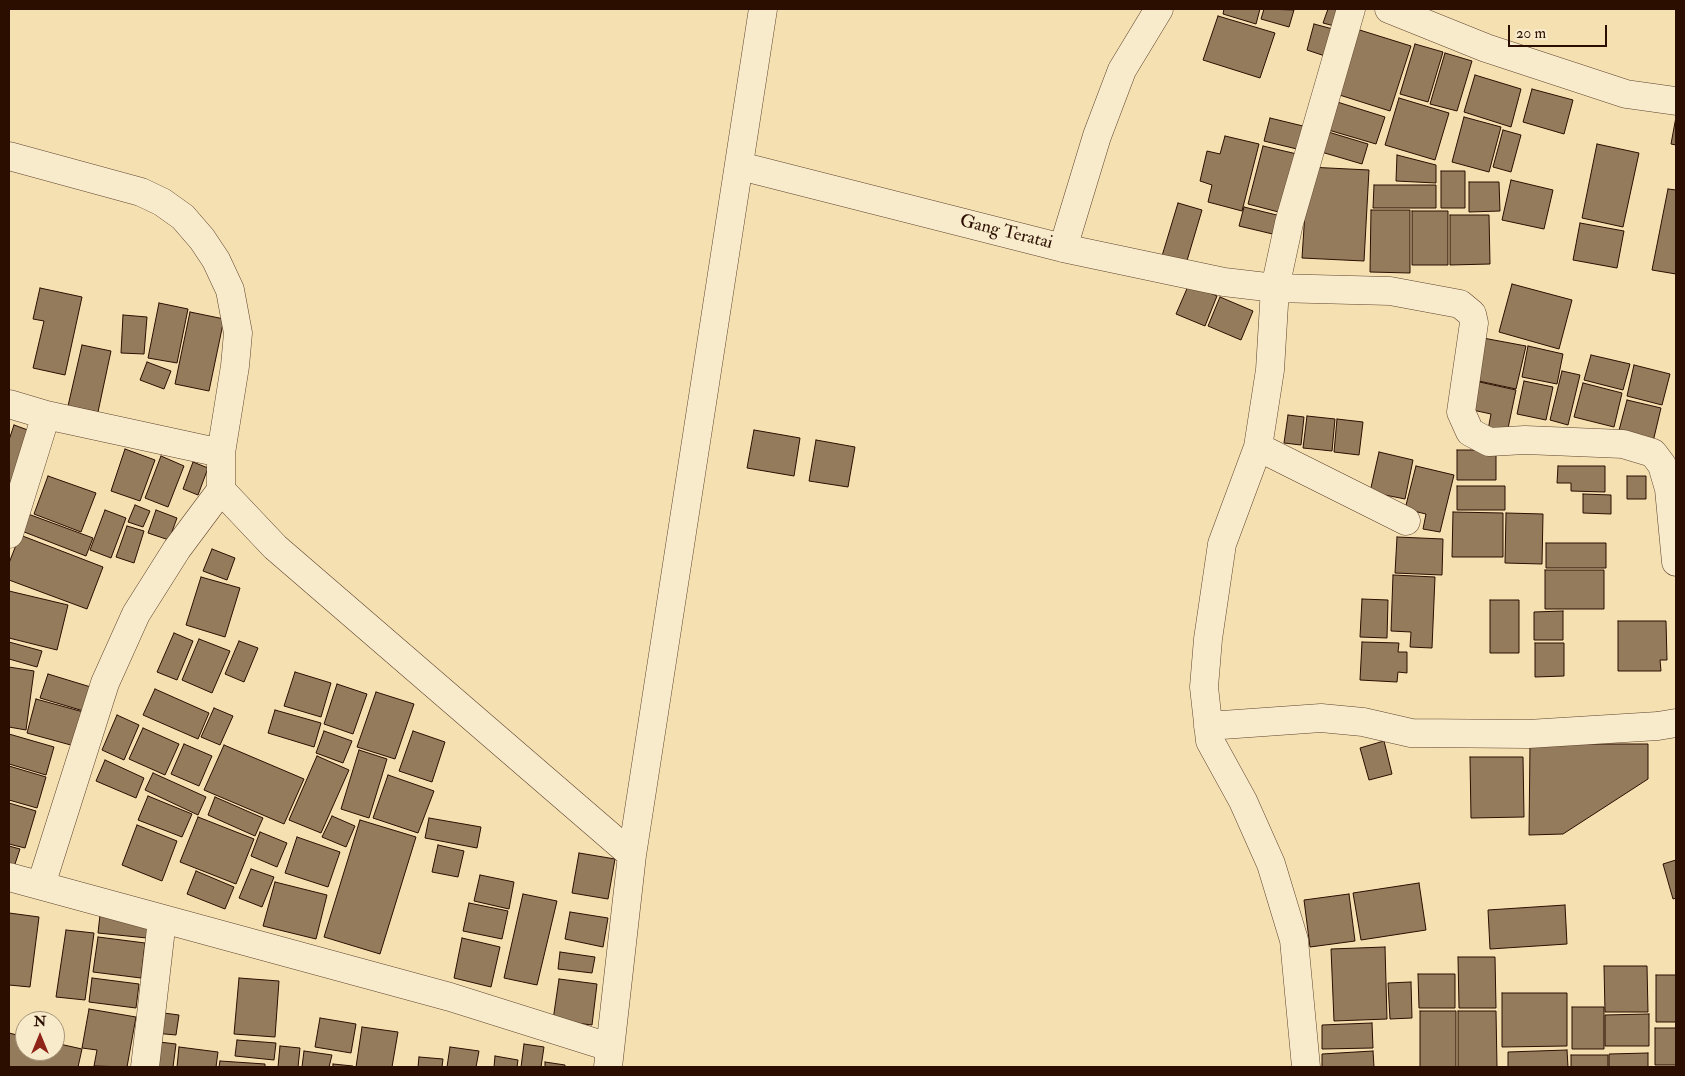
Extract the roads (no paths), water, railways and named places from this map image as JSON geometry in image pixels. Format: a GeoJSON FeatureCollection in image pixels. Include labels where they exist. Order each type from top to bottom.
{"type":"FeatureCollection","features":[{"type":"Feature","properties":{"kind":"street"},"geometry":{"type":"LineString","coordinates":[[9,877],[450,997],[609,1057],[632,855],[763,9]]}},
{"type":"Feature","properties":{"kind":"street"},"geometry":{"type":"LineString","coordinates":[[1063,248],[1096,136],[1122,70],[1159,9]]}},
{"type":"Feature","properties":{"kind":"street"},"geometry":{"type":"LineString","coordinates":[[1306,1067],[1294,940],[1271,864],[1243,801],[1210,741],[1204,687],[1208,638],[1222,544],[1258,447],[1270,370],[1275,288],[1289,223],[1351,9]]}},
{"type":"Feature","properties":{"kind":"street"},"geometry":{"type":"LineString","coordinates":[[1390,9],[1486,48],[1626,94],[1676,101]]}},
{"type":"Feature","properties":{"kind":"street"},"geometry":{"type":"LineString","coordinates":[[9,156],[140,192],[155,198],[183,217],[202,239],[216,260],[230,290],[238,333],[236,366],[221,453],[221,490],[177,549],[136,614],[105,683],[41,885]]}},
{"type":"Feature","properties":{"kind":"street","name":"Gang Teratai"},"geometry":{"type":"LineString","coordinates":[[740,166],[1063,248],[1224,282],[1275,288],[1390,291],[1460,304],[1472,314],[1474,324],[1461,412],[1470,432],[1489,442],[1525,440],[1623,444],[1653,453],[1662,465],[1669,489],[1676,562]]}},
{"type":"Feature","properties":{"kind":"street"},"geometry":{"type":"LineString","coordinates":[[9,404],[46,415],[221,453]]}},
{"type":"Feature","properties":{"kind":"street"},"geometry":{"type":"LineString","coordinates":[[9,534],[46,415]]}},
{"type":"Feature","properties":{"kind":"street"},"geometry":{"type":"LineString","coordinates":[[1258,447],[1406,521]]}},
{"type":"Feature","properties":{"kind":"street"},"geometry":{"type":"LineString","coordinates":[[221,490],[274,547],[632,855]]}},
{"type":"Feature","properties":{"kind":"street"},"geometry":{"type":"LineString","coordinates":[[1208,726],[1321,718],[1364,722],[1411,733],[1528,734],[1658,726],[1676,723]]}},
{"type":"Feature","properties":{"kind":"street"},"geometry":{"type":"LineString","coordinates":[[145,1067],[162,920]]}}]}
